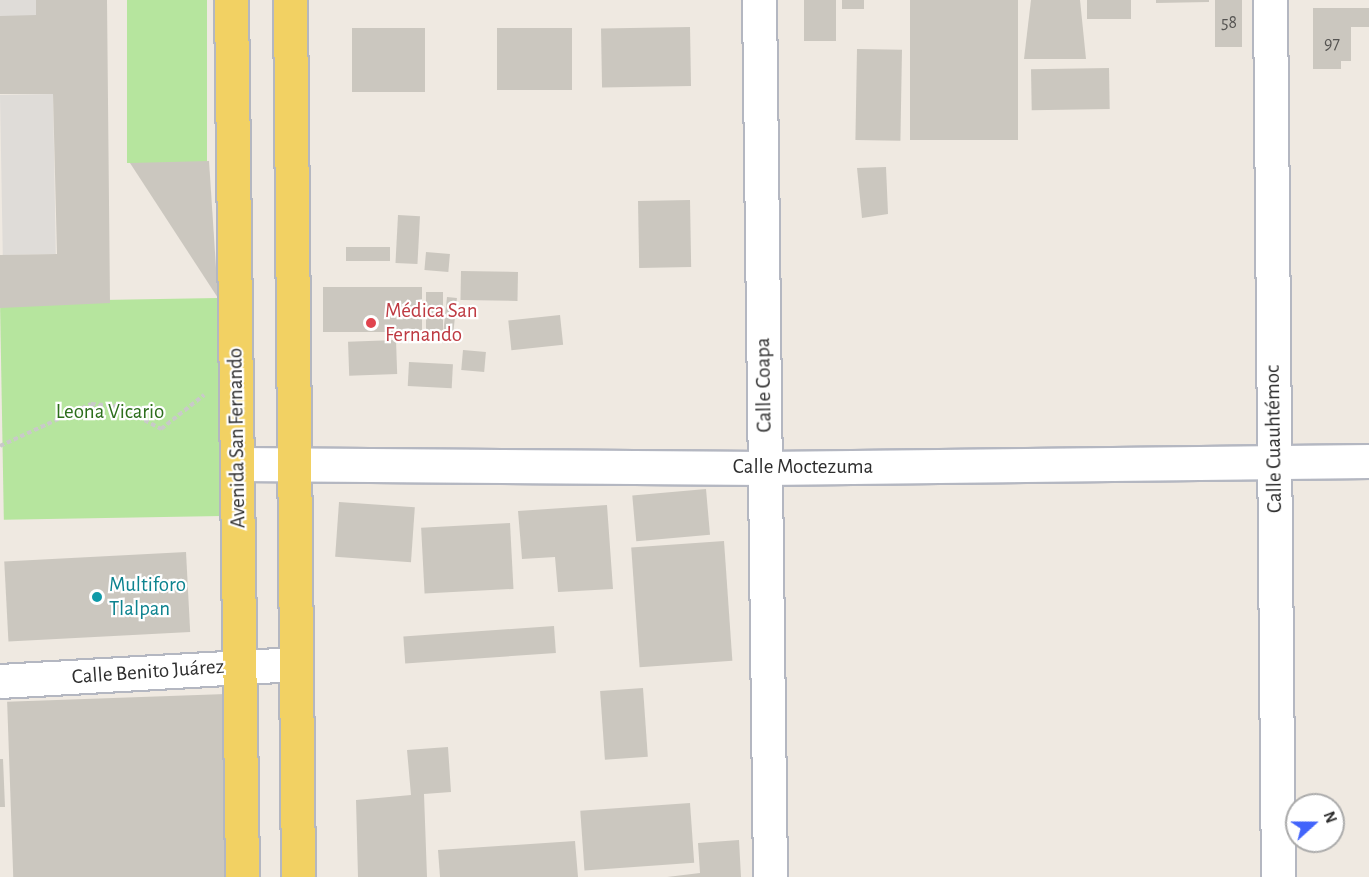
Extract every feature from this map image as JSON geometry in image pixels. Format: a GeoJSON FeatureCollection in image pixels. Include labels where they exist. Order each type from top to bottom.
{"type":"FeatureCollection","features":[{"type":"Feature","properties":{"kind":"main road","name":"Avenida San Fernando"},"geometry":{"type":"LineString","coordinates":[[231,0],[242,877]]}},
{"type":"Feature","properties":{"kind":"main road"},"geometry":{"type":"LineString","coordinates":[[290,0],[298,877]]}},
{"type":"Feature","properties":{"kind":"street","name":"Calle Coapa"},"geometry":{"type":"LineString","coordinates":[[759,0],[770,877]]}},
{"type":"Feature","properties":{"kind":"street","name":"Calle Cuauhtémoc"},"geometry":{"type":"LineString","coordinates":[[1270,0],[1278,877]]}},
{"type":"Feature","properties":{"kind":"street","name":"Calle Moctezuma"},"geometry":{"type":"LineString","coordinates":[[238,464],[296,462],[765,468],[1369,461]]}},
{"type":"Feature","properties":{"kind":"street","name":"Calle Benito Juárez"},"geometry":{"type":"LineString","coordinates":[[0,681],[296,664]]}},
{"type":"Feature","properties":{"kind":"path"},"geometry":{"type":"LineString","coordinates":[[0,446],[91,404],[118,406],[161,429],[203,396],[237,386]]}},
{"type":"Feature","properties":{"kind":"green space"},"geometry":{"type":"Polygon","coordinates":[[[127,0],[207,0],[207,163],[127,163],[127,0]]]}},
{"type":"Feature","properties":{"kind":"green space","name":"Leona Vicario"},"geometry":{"type":"Polygon","coordinates":[[[218,298],[222,516],[4,520],[0,302],[218,298]]]}},
{"type":"Feature","properties":{"kind":"shaded area"},"geometry":{"type":"Polygon","coordinates":[[[0,0],[36,0],[36,16],[0,16],[0,0]]]}},
{"type":"Feature","properties":{"kind":"shaded area"},"geometry":{"type":"Polygon","coordinates":[[[53,94],[56,254],[3,255],[0,95],[53,94]]]}},
{"type":"Feature","properties":{"kind":"building"},"geometry":{"type":"Polygon","coordinates":[[[36,0],[107,0],[110,303],[0,308],[0,255],[57,254],[53,94],[0,94],[0,16],[36,15],[36,0]]]}},
{"type":"Feature","properties":{"kind":"building"},"geometry":{"type":"Polygon","coordinates":[[[804,0],[836,0],[836,41],[804,41],[804,0]]]}},
{"type":"Feature","properties":{"kind":"building"},"geometry":{"type":"Polygon","coordinates":[[[842,0],[864,0],[864,9],[842,9],[842,0]]]}},
{"type":"Feature","properties":{"kind":"building"},"geometry":{"type":"Polygon","coordinates":[[[910,0],[1018,0],[1018,140],[910,140],[910,0]]]}},
{"type":"Feature","properties":{"kind":"building"},"geometry":{"type":"Polygon","coordinates":[[[1031,0],[1080,0],[1086,59],[1024,59],[1031,0]]]}},
{"type":"Feature","properties":{"kind":"building"},"geometry":{"type":"Polygon","coordinates":[[[1087,0],[1131,0],[1131,19],[1087,19],[1087,0]]]}},
{"type":"Feature","properties":{"kind":"building"},"geometry":{"type":"Polygon","coordinates":[[[1156,0],[1209,0],[1209,2],[1156,3],[1156,0]]]}},
{"type":"Feature","properties":{"kind":"building"},"geometry":{"type":"Polygon","coordinates":[[[1215,0],[1242,0],[1242,47],[1215,47],[1215,0]]]}},
{"type":"Feature","properties":{"kind":"building"},"geometry":{"type":"Polygon","coordinates":[[[1313,8],[1369,8],[1369,27],[1351,27],[1351,61],[1341,61],[1341,69],[1313,69],[1313,8]]]}},
{"type":"Feature","properties":{"kind":"building"},"geometry":{"type":"Polygon","coordinates":[[[690,27],[691,86],[602,88],[601,29],[690,27]]]}},
{"type":"Feature","properties":{"kind":"building"},"geometry":{"type":"Polygon","coordinates":[[[352,28],[425,28],[425,92],[352,92],[352,28]]]}},
{"type":"Feature","properties":{"kind":"building"},"geometry":{"type":"Polygon","coordinates":[[[497,28],[572,28],[572,90],[497,90],[497,28]]]}},
{"type":"Feature","properties":{"kind":"building"},"geometry":{"type":"Polygon","coordinates":[[[857,49],[902,50],[900,141],[855,140],[857,49]]]}},
{"type":"Feature","properties":{"kind":"building"},"geometry":{"type":"Polygon","coordinates":[[[1109,68],[1110,109],[1032,110],[1031,69],[1109,68]]]}},
{"type":"Feature","properties":{"kind":"building"},"geometry":{"type":"Polygon","coordinates":[[[209,161],[218,298],[130,163],[209,161]]]}},
{"type":"Feature","properties":{"kind":"building"},"geometry":{"type":"Polygon","coordinates":[[[886,167],[888,214],[862,218],[857,168],[886,167]]]}},
{"type":"Feature","properties":{"kind":"building"},"geometry":{"type":"Polygon","coordinates":[[[690,200],[691,267],[639,268],[638,201],[690,200]]]}},
{"type":"Feature","properties":{"kind":"building"},"geometry":{"type":"Polygon","coordinates":[[[398,215],[420,216],[417,264],[395,263],[398,215]]]}},
{"type":"Feature","properties":{"kind":"building"},"geometry":{"type":"Polygon","coordinates":[[[346,247],[390,247],[390,261],[346,261],[346,247]]]}},
{"type":"Feature","properties":{"kind":"building"},"geometry":{"type":"Polygon","coordinates":[[[426,252],[450,254],[448,272],[424,270],[426,252]]]}},
{"type":"Feature","properties":{"kind":"building"},"geometry":{"type":"Polygon","coordinates":[[[461,271],[518,272],[517,301],[460,300],[461,271]]]}},
{"type":"Feature","properties":{"kind":"building"},"geometry":{"type":"Polygon","coordinates":[[[323,287],[422,287],[422,332],[323,332],[323,287]]]}},
{"type":"Feature","properties":{"kind":"building"},"geometry":{"type":"Polygon","coordinates":[[[426,292],[443,292],[443,335],[426,335],[426,292]]]}},
{"type":"Feature","properties":{"kind":"building"},"geometry":{"type":"Polygon","coordinates":[[[447,297],[457,298],[453,339],[443,338],[447,297]]]}},
{"type":"Feature","properties":{"kind":"building"},"geometry":{"type":"Polygon","coordinates":[[[560,315],[563,345],[511,350],[508,320],[560,315]]]}},
{"type":"Feature","properties":{"kind":"building"},"geometry":{"type":"Polygon","coordinates":[[[396,340],[397,374],[349,376],[348,342],[396,340]]]}},
{"type":"Feature","properties":{"kind":"building"},"geometry":{"type":"Polygon","coordinates":[[[463,350],[486,352],[484,372],[461,370],[463,350]]]}},
{"type":"Feature","properties":{"kind":"building"},"geometry":{"type":"Polygon","coordinates":[[[409,362],[453,364],[452,388],[408,386],[409,362]]]}},
{"type":"Feature","properties":{"kind":"building"},"geometry":{"type":"Polygon","coordinates":[[[706,489],[710,535],[636,541],[632,495],[706,489]]]}},
{"type":"Feature","properties":{"kind":"building"},"geometry":{"type":"Polygon","coordinates":[[[339,502],[415,507],[411,562],[335,557],[339,502]]]}},
{"type":"Feature","properties":{"kind":"building"},"geometry":{"type":"Polygon","coordinates":[[[607,505],[613,589],[558,592],[555,557],[522,559],[518,511],[607,505]]]}},
{"type":"Feature","properties":{"kind":"building"},"geometry":{"type":"Polygon","coordinates":[[[510,523],[513,589],[425,594],[421,528],[510,523]]]}},
{"type":"Feature","properties":{"kind":"building"},"geometry":{"type":"Polygon","coordinates":[[[724,541],[732,661],[640,667],[631,547],[724,541]]]}},
{"type":"Feature","properties":{"kind":"building","name":"Multiforo Tlalpan"},"geometry":{"type":"Polygon","coordinates":[[[186,552],[190,632],[8,641],[4,562],[186,552]]]}},
{"type":"Feature","properties":{"kind":"building"},"geometry":{"type":"Polygon","coordinates":[[[554,626],[556,653],[405,663],[403,637],[554,626]]]}},
{"type":"Feature","properties":{"kind":"building"},"geometry":{"type":"Polygon","coordinates":[[[643,688],[648,757],[605,760],[600,691],[643,688]]]}},
{"type":"Feature","properties":{"kind":"building"},"geometry":{"type":"Polygon","coordinates":[[[226,694],[232,877],[13,877],[7,702],[226,694]]]}},
{"type":"Feature","properties":{"kind":"building"},"geometry":{"type":"Polygon","coordinates":[[[448,747],[451,792],[424,794],[427,877],[358,877],[356,800],[411,795],[407,750],[448,747]]]}},
{"type":"Feature","properties":{"kind":"building"},"geometry":{"type":"Polygon","coordinates":[[[0,759],[3,759],[5,807],[0,807],[0,759]]]}},
{"type":"Feature","properties":{"kind":"building"},"geometry":{"type":"Polygon","coordinates":[[[690,803],[694,863],[584,871],[580,811],[690,803]]]}},
{"type":"Feature","properties":{"kind":"building"},"geometry":{"type":"Polygon","coordinates":[[[739,840],[741,877],[667,877],[700,873],[698,843],[739,840]]]}},
{"type":"Feature","properties":{"kind":"building"},"geometry":{"type":"Polygon","coordinates":[[[575,841],[578,877],[440,877],[438,850],[575,841]]]}},
{"type":"Feature","properties":{"kind":"place","name":"Médica San Fernando"},"geometry":{"type":"Point","coordinates":[371,323]}},
{"type":"Feature","properties":{"kind":"place","name":"Multiforo Tlalpan"},"geometry":{"type":"Point","coordinates":[97,597]}}]}
